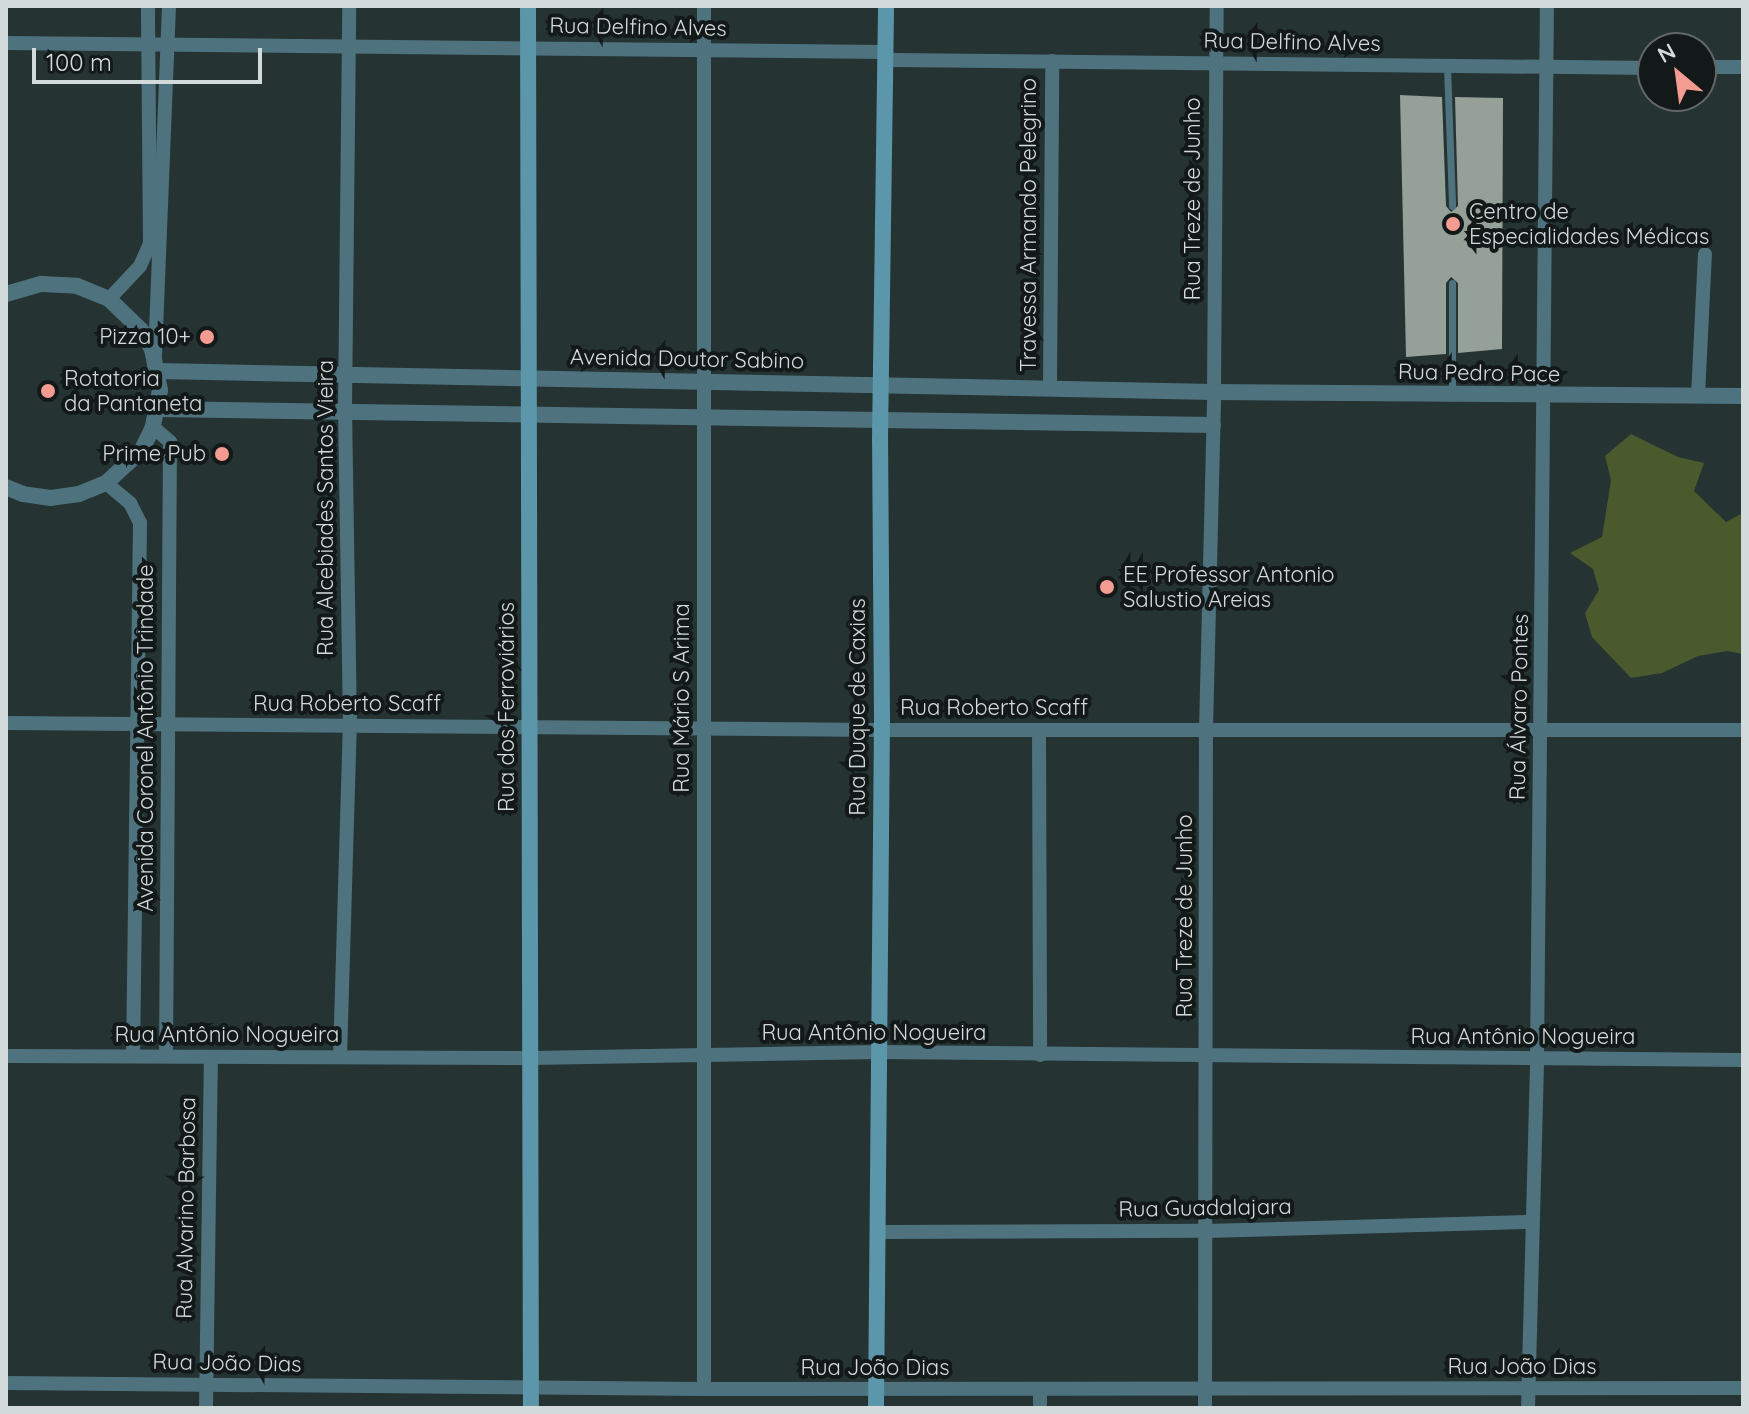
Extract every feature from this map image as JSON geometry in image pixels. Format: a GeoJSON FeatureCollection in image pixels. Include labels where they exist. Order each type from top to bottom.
{"type":"FeatureCollection","features":[{"type":"Feature","properties":{"kind":"main road","name":"Rua dos Ferroviários"},"geometry":{"type":"LineString","coordinates":[[528,6],[531,1408]]}},
{"type":"Feature","properties":{"kind":"main road","name":"Rua Duque de Caxias"},"geometry":{"type":"LineString","coordinates":[[876,1408],[880,420],[889,56],[886,6]]}},
{"type":"Feature","properties":{"kind":"street"},"geometry":{"type":"LineString","coordinates":[[109,299],[140,266],[150,244],[148,6]]}},
{"type":"Feature","properties":{"kind":"street"},"geometry":{"type":"LineString","coordinates":[[6,487],[23,494],[51,498],[79,494],[106,483],[142,450],[153,427],[158,409],[156,365],[169,6]]}},
{"type":"Feature","properties":{"kind":"street","name":"Rua Alcebiades Santos Vieira"},"geometry":{"type":"LineString","coordinates":[[340,1057],[350,726],[345,411],[349,6]]}},
{"type":"Feature","properties":{"kind":"street","name":"Rua Mário S Arima"},"geometry":{"type":"LineString","coordinates":[[704,6],[704,1389]]}},
{"type":"Feature","properties":{"kind":"street","name":"Rua Treze de Junho"},"geometry":{"type":"LineString","coordinates":[[1205,1408],[1208,1057],[1206,730],[1214,392],[1217,6]]}},
{"type":"Feature","properties":{"kind":"street","name":"Rua Álvaro Pontes"},"geometry":{"type":"LineString","coordinates":[[1528,1408],[1537,1059],[1547,6]]}},
{"type":"Feature","properties":{"kind":"street","name":"Rua Delfino Alves"},"geometry":{"type":"LineString","coordinates":[[6,43],[704,49],[1052,61],[1546,70],[1637,68]]}},
{"type":"Feature","properties":{"kind":"street","name":"Travessa Armando Pelegrino"},"geometry":{"type":"LineString","coordinates":[[1050,388],[1052,61]]}},
{"type":"Feature","properties":{"kind":"street"},"geometry":{"type":"LineString","coordinates":[[1717,67],[1743,67]]}},
{"type":"Feature","properties":{"kind":"street"},"geometry":{"type":"LineString","coordinates":[[1698,396],[1705,254]]}},
{"type":"Feature","properties":{"kind":"street"},"geometry":{"type":"LineString","coordinates":[[7,293],[42,284],[77,286],[109,299],[141,330],[156,365]]}},
{"type":"Feature","properties":{"kind":"street","name":"Avenida Doutor Sabino"},"geometry":{"type":"LineString","coordinates":[[156,365],[347,374],[1214,392]]}},
{"type":"Feature","properties":{"kind":"street","name":"Rua Pedro Pace"},"geometry":{"type":"LineString","coordinates":[[1214,392],[1743,396]]}},
{"type":"Feature","properties":{"kind":"street"},"geometry":{"type":"LineString","coordinates":[[158,409],[1213,425]]}},
{"type":"Feature","properties":{"kind":"street","name":"Avenida Coronel Antônio Trindade"},"geometry":{"type":"LineString","coordinates":[[153,427],[170,442],[166,1056]]}},
{"type":"Feature","properties":{"kind":"street","name":"Avenida Coronel Antônio Trindade"},"geometry":{"type":"LineString","coordinates":[[106,483],[130,503],[140,523],[133,1056]]}},
{"type":"Feature","properties":{"kind":"street","name":"Rua Roberto Scaff"},"geometry":{"type":"LineString","coordinates":[[6,723],[880,730],[1743,730]]}},
{"type":"Feature","properties":{"kind":"street"},"geometry":{"type":"LineString","coordinates":[[1039,730],[1040,1055]]}},
{"type":"Feature","properties":{"kind":"street","name":"Rua Antônio Nogueira"},"geometry":{"type":"LineString","coordinates":[[6,1056],[531,1058],[878,1052],[1743,1060]]}},
{"type":"Feature","properties":{"kind":"street","name":"Rua Alvarino Barbosa"},"geometry":{"type":"LineString","coordinates":[[206,1408],[211,1057]]}},
{"type":"Feature","properties":{"kind":"street","name":"Rua Guadalajara"},"geometry":{"type":"LineString","coordinates":[[878,1232],[1206,1231],[1532,1222]]}},
{"type":"Feature","properties":{"kind":"street","name":"Rua João Dias"},"geometry":{"type":"LineString","coordinates":[[6,1383],[877,1390],[1743,1388]]}},
{"type":"Feature","properties":{"kind":"street"},"geometry":{"type":"LineString","coordinates":[[1040,1390],[1040,1408]]}},
{"type":"Feature","properties":{"kind":"lane"},"geometry":{"type":"LineString","coordinates":[[1447,67],[1452,206]]}},
{"type":"Feature","properties":{"kind":"lane"},"geometry":{"type":"LineString","coordinates":[[1452,283],[1452,395]]}},
{"type":"Feature","properties":{"kind":"green space"},"geometry":{"type":"Polygon","coordinates":[[[1631,434],[1678,457],[1704,463],[1694,491],[1726,522],[1743,513],[1743,654],[1727,651],[1698,656],[1662,673],[1631,678],[1592,637],[1585,613],[1599,590],[1593,569],[1570,553],[1602,537],[1611,480],[1605,456],[1631,434]]]}},
{"type":"Feature","properties":{"kind":"building","name":"Centro de Especialidades Médicas"},"geometry":{"type":"Polygon","coordinates":[[[1400,95],[1442,97],[1446,206],[1451,212],[1458,206],[1455,97],[1503,98],[1502,349],[1458,353],[1458,283],[1451,277],[1446,283],[1446,354],[1406,357],[1400,95]]]}},
{"type":"Feature","properties":{"kind":"place","name":"Centro de Especialidades Médicas"},"geometry":{"type":"Point","coordinates":[1453,224]}},
{"type":"Feature","properties":{"kind":"place","name":"Pizza 10+"},"geometry":{"type":"Point","coordinates":[207,337]}},
{"type":"Feature","properties":{"kind":"place","name":"Rotatoria da Pantaneta"},"geometry":{"type":"Point","coordinates":[48,391]}},
{"type":"Feature","properties":{"kind":"place","name":"Prime Pub"},"geometry":{"type":"Point","coordinates":[222,454]}},
{"type":"Feature","properties":{"kind":"place","name":"EE Professor Antonio Salustio Areias"},"geometry":{"type":"Point","coordinates":[1107,587]}}]}
